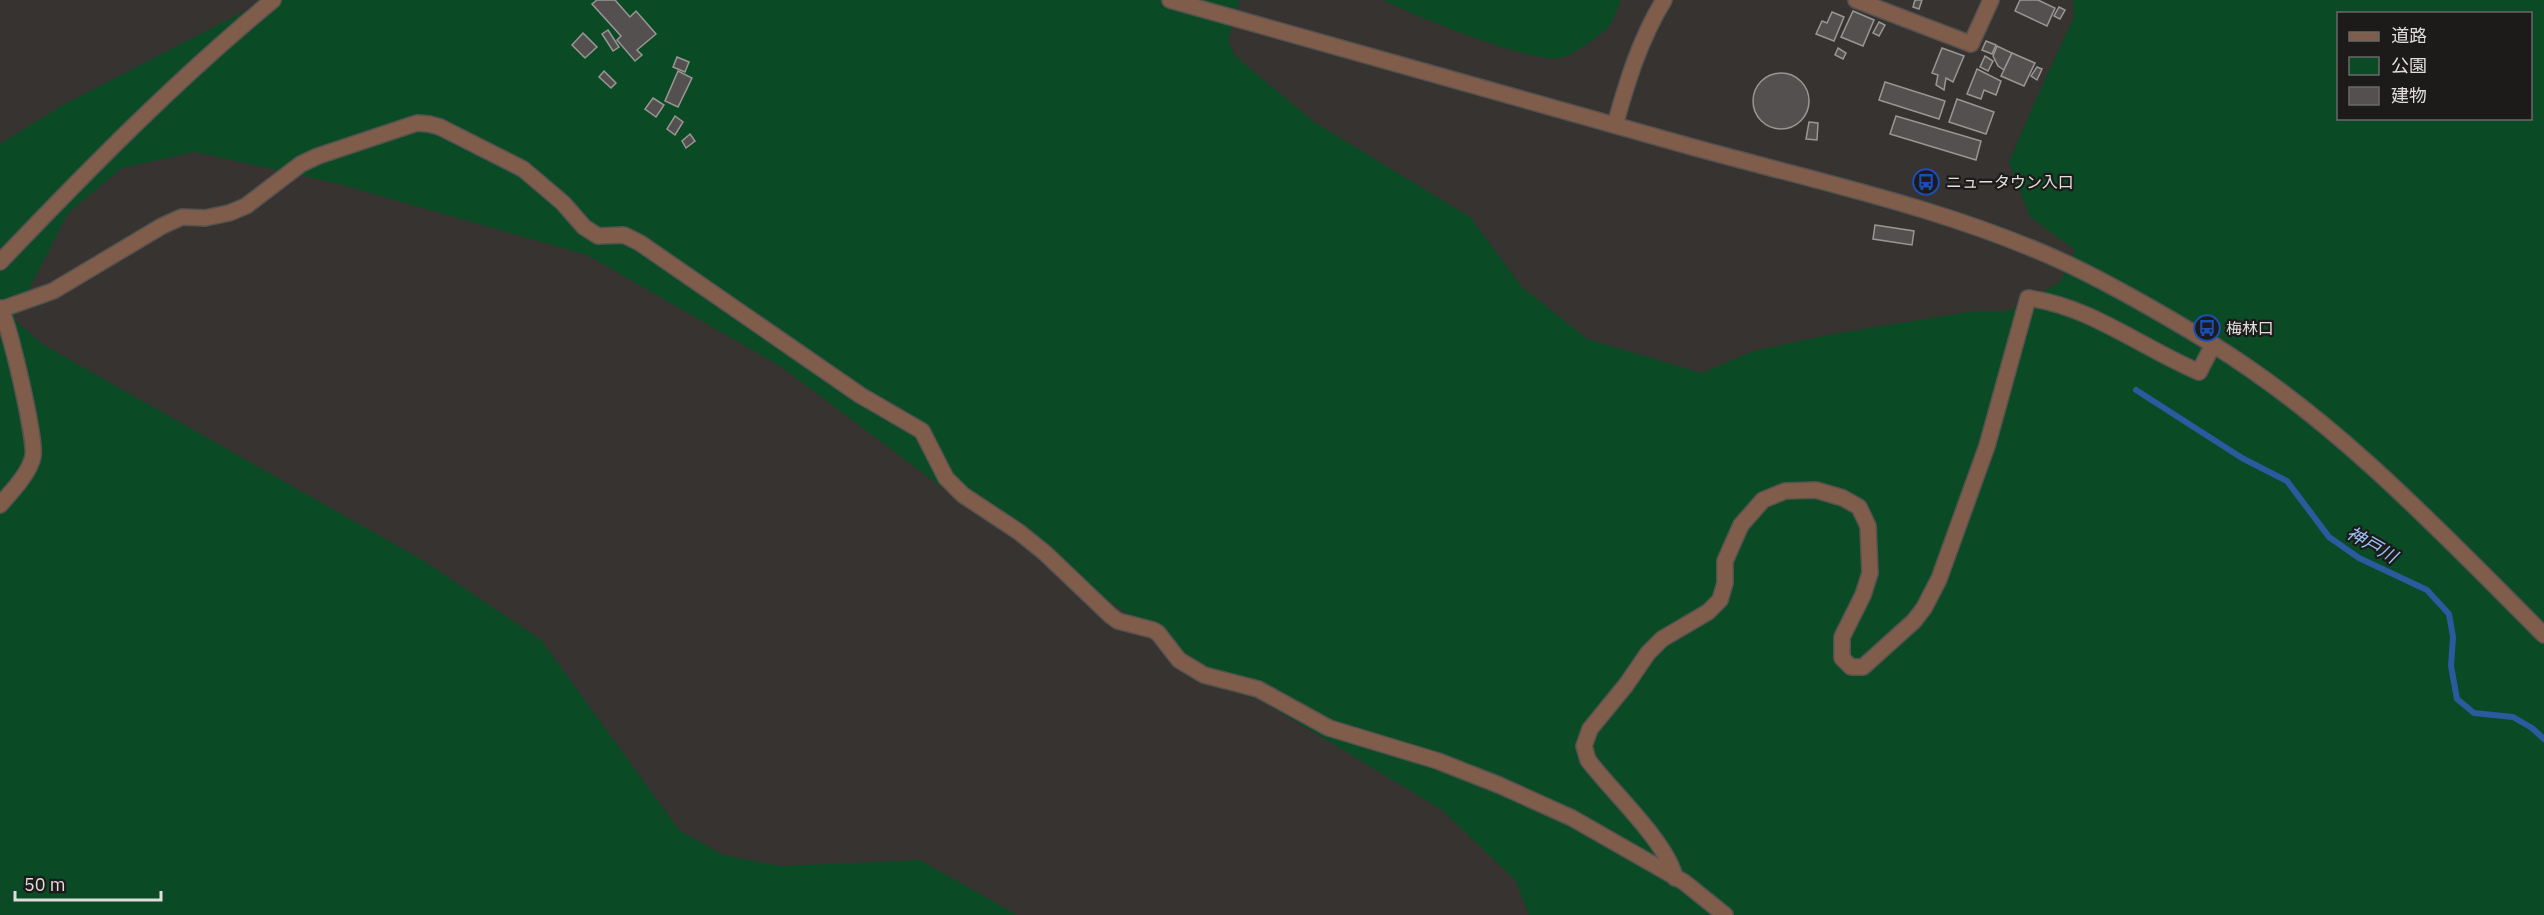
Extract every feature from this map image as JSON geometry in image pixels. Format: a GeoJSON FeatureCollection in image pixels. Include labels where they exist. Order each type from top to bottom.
{"type":"FeatureCollection","features":[{"type":"Feature","properties":{"kind":"street"},"geometry":{"type":"LineString","coordinates":[[0,262],[112,146],[213,50],[273,0]]}},
{"type":"Feature","properties":{"kind":"street"},"geometry":{"type":"LineString","coordinates":[[1170,0],[1896,202],[1977,229],[2069,265],[2213,345],[2320,422],[2449,540],[2544,635]]}},
{"type":"Feature","properties":{"kind":"street"},"geometry":{"type":"LineString","coordinates":[[1615,125],[1630,72],[1652,19],[1664,0]]}},
{"type":"Feature","properties":{"kind":"street"},"geometry":{"type":"LineString","coordinates":[[1856,0],[1891,7],[1971,44],[1991,0]]}},
{"type":"Feature","properties":{"kind":"street"},"geometry":{"type":"LineString","coordinates":[[0,506],[33,458],[34,446],[29,415],[1,309],[53,291],[162,226],[182,217],[205,218],[246,206],[301,164],[318,156],[417,123],[429,124],[440,127],[523,169],[562,203],[584,227],[598,236],[624,235],[640,243],[860,395],[889,413],[911,423],[922,432],[946,478],[963,495],[1028,539],[1118,621],[1158,633],[1186,666],[1204,675],[1258,689],[1329,728],[1437,761],[1499,785],[1572,818],[1684,882],[1725,915]]}},
{"type":"Feature","properties":{"kind":"street"},"geometry":{"type":"LineString","coordinates":[[1676,878],[1673,866],[1652,837],[1587,760],[1584,746],[1590,729],[1626,685],[1648,652],[1662,639],[1708,612],[1720,600],[1725,583],[1725,561],[1741,525],[1763,500],[1785,491],[1816,490],[1844,498],[1859,507],[1868,526],[1870,573],[1863,595],[1842,638],[1842,658],[1851,667],[1863,667],[1914,621],[1924,608],[1939,579],[1987,446],[2028,298],[2049,300],[2076,309],[2199,372],[2213,345]]}},
{"type":"Feature","properties":{"kind":"green space"},"geometry":{"type":"Polygon","coordinates":[[[266,0],[1241,0],[1228,40],[1235,56],[1314,122],[1470,217],[1522,287],[1587,339],[1702,373],[1753,351],[1833,334],[1968,312],[2009,311],[2060,282],[2075,250],[2030,217],[2009,162],[2074,17],[2073,0],[2544,0],[2544,915],[1529,915],[1516,881],[1442,810],[1203,665],[940,486],[780,366],[587,255],[335,183],[195,152],[122,168],[68,213],[14,319],[42,344],[424,561],[541,640],[679,830],[723,855],[780,866],[920,860],[1017,915],[0,915],[0,144],[63,105],[266,0]]]}},
{"type":"Feature","properties":{"kind":"green space"},"geometry":{"type":"Polygon","coordinates":[[[1383,0],[1621,0],[1607,29],[1580,49],[1566,56],[1546,58],[1525,54],[1472,37],[1383,0]]]}},
{"type":"Feature","properties":{"kind":"building"},"geometry":{"type":"Polygon","coordinates":[[[597,0],[615,0],[630,17],[636,11],[656,34],[637,50],[642,55],[635,61],[617,40],[621,36],[592,4],[597,0]]]}},
{"type":"Feature","properties":{"kind":"building"},"geometry":{"type":"Polygon","coordinates":[[[1915,0],[1922,0],[1919,9],[1913,7],[1915,0]]]}},
{"type":"Feature","properties":{"kind":"building"},"geometry":{"type":"Polygon","coordinates":[[[2020,0],[2038,0],[2055,8],[2047,26],[2015,11],[2020,0]]]}},
{"type":"Feature","properties":{"kind":"building"},"geometry":{"type":"Polygon","coordinates":[[[2059,7],[2065,10],[2060,19],[2054,16],[2059,7]]]}},
{"type":"Feature","properties":{"kind":"building"},"geometry":{"type":"Polygon","coordinates":[[[1853,11],[1874,20],[1863,46],[1841,37],[1853,11]]]}},
{"type":"Feature","properties":{"kind":"building"},"geometry":{"type":"Polygon","coordinates":[[[1832,12],[1844,17],[1834,41],[1816,34],[1822,21],[1827,23],[1832,12]]]}},
{"type":"Feature","properties":{"kind":"building"},"geometry":{"type":"Polygon","coordinates":[[[1879,22],[1885,25],[1879,36],[1873,33],[1879,22]]]}},
{"type":"Feature","properties":{"kind":"building"},"geometry":{"type":"Polygon","coordinates":[[[608,30],[619,47],[613,51],[602,34],[608,30]]]}},
{"type":"Feature","properties":{"kind":"building"},"geometry":{"type":"Polygon","coordinates":[[[583,33],[597,47],[585,58],[572,45],[583,33]]]}},
{"type":"Feature","properties":{"kind":"building"},"geometry":{"type":"Polygon","coordinates":[[[1986,41],[1996,45],[1992,54],[1982,50],[1986,41]]]}},
{"type":"Feature","properties":{"kind":"building"},"geometry":{"type":"Polygon","coordinates":[[[1997,46],[2012,53],[2004,70],[1998,66],[1993,56],[1997,46]]]}},
{"type":"Feature","properties":{"kind":"building"},"geometry":{"type":"Polygon","coordinates":[[[1838,48],[1846,53],[1843,59],[1835,55],[1838,48]]]}},
{"type":"Feature","properties":{"kind":"building"},"geometry":{"type":"Polygon","coordinates":[[[1942,48],[1964,56],[1953,82],[1946,78],[1944,90],[1936,85],[1938,75],[1932,73],[1942,48]]]}},
{"type":"Feature","properties":{"kind":"building"},"geometry":{"type":"Polygon","coordinates":[[[2012,53],[2035,63],[2024,86],[2001,76],[2012,53]]]}},
{"type":"Feature","properties":{"kind":"building"},"geometry":{"type":"Polygon","coordinates":[[[1985,56],[1993,61],[1988,71],[1980,67],[1985,56]]]}},
{"type":"Feature","properties":{"kind":"building"},"geometry":{"type":"Polygon","coordinates":[[[677,57],[689,62],[685,72],[673,67],[677,57]]]}},
{"type":"Feature","properties":{"kind":"building"},"geometry":{"type":"Polygon","coordinates":[[[2037,67],[2042,69],[2037,80],[2031,76],[2037,67]]]}},
{"type":"Feature","properties":{"kind":"building"},"geometry":{"type":"Polygon","coordinates":[[[1977,69],[2001,81],[1996,95],[1984,90],[1981,99],[1967,94],[1977,69]]]}},
{"type":"Feature","properties":{"kind":"building"},"geometry":{"type":"Polygon","coordinates":[[[604,71],[616,83],[611,88],[599,77],[604,71]]]}},
{"type":"Feature","properties":{"kind":"building"},"geometry":{"type":"Polygon","coordinates":[[[678,71],[692,78],[678,107],[665,101],[678,71]]]}},
{"type":"Feature","properties":{"kind":"building"},"geometry":{"type":"Polygon","coordinates":[[[1775,73],[1787,73],[1801,81],[1809,95],[1807,112],[1801,121],[1787,129],[1775,129],[1758,117],[1753,107],[1753,95],[1765,78],[1775,73]]]}},
{"type":"Feature","properties":{"kind":"building"},"geometry":{"type":"Polygon","coordinates":[[[1885,82],[1945,101],[1939,119],[1879,100],[1885,82]]]}},
{"type":"Feature","properties":{"kind":"building"},"geometry":{"type":"Polygon","coordinates":[[[653,98],[664,105],[656,117],[645,109],[653,98]]]}},
{"type":"Feature","properties":{"kind":"building"},"geometry":{"type":"Polygon","coordinates":[[[1957,99],[1994,112],[1986,134],[1949,122],[1957,99]]]}},
{"type":"Feature","properties":{"kind":"building"},"geometry":{"type":"Polygon","coordinates":[[[675,116],[683,122],[675,135],[667,129],[675,116]]]}},
{"type":"Feature","properties":{"kind":"building"},"geometry":{"type":"Polygon","coordinates":[[[1896,116],[1981,141],[1976,160],[1890,134],[1896,116]]]}},
{"type":"Feature","properties":{"kind":"building"},"geometry":{"type":"Polygon","coordinates":[[[1809,122],[1818,123],[1817,140],[1806,139],[1809,122]]]}},
{"type":"Feature","properties":{"kind":"building"},"geometry":{"type":"Polygon","coordinates":[[[690,134],[695,141],[686,148],[682,141],[690,134]]]}},
{"type":"Feature","properties":{"kind":"building"},"geometry":{"type":"Polygon","coordinates":[[[1875,225],[1914,231],[1912,245],[1873,239],[1875,225]]]}},
{"type":"Feature","properties":{"kind":"waterway","name":"神戸川"},"geometry":{"type":"LineString","coordinates":[[2136,390],[2242,458],[2287,481],[2329,537],[2359,558],[2427,590],[2449,614],[2453,637],[2451,666],[2457,699],[2474,713],[2513,717],[2532,728],[2544,739]]}},
{"type":"Feature","properties":{"kind":"place","name":"ニュータウン入口"},"geometry":{"type":"Point","coordinates":[1926,182]}},
{"type":"Feature","properties":{"kind":"place","name":"梅林口"},"geometry":{"type":"Point","coordinates":[2207,328]}}]}
